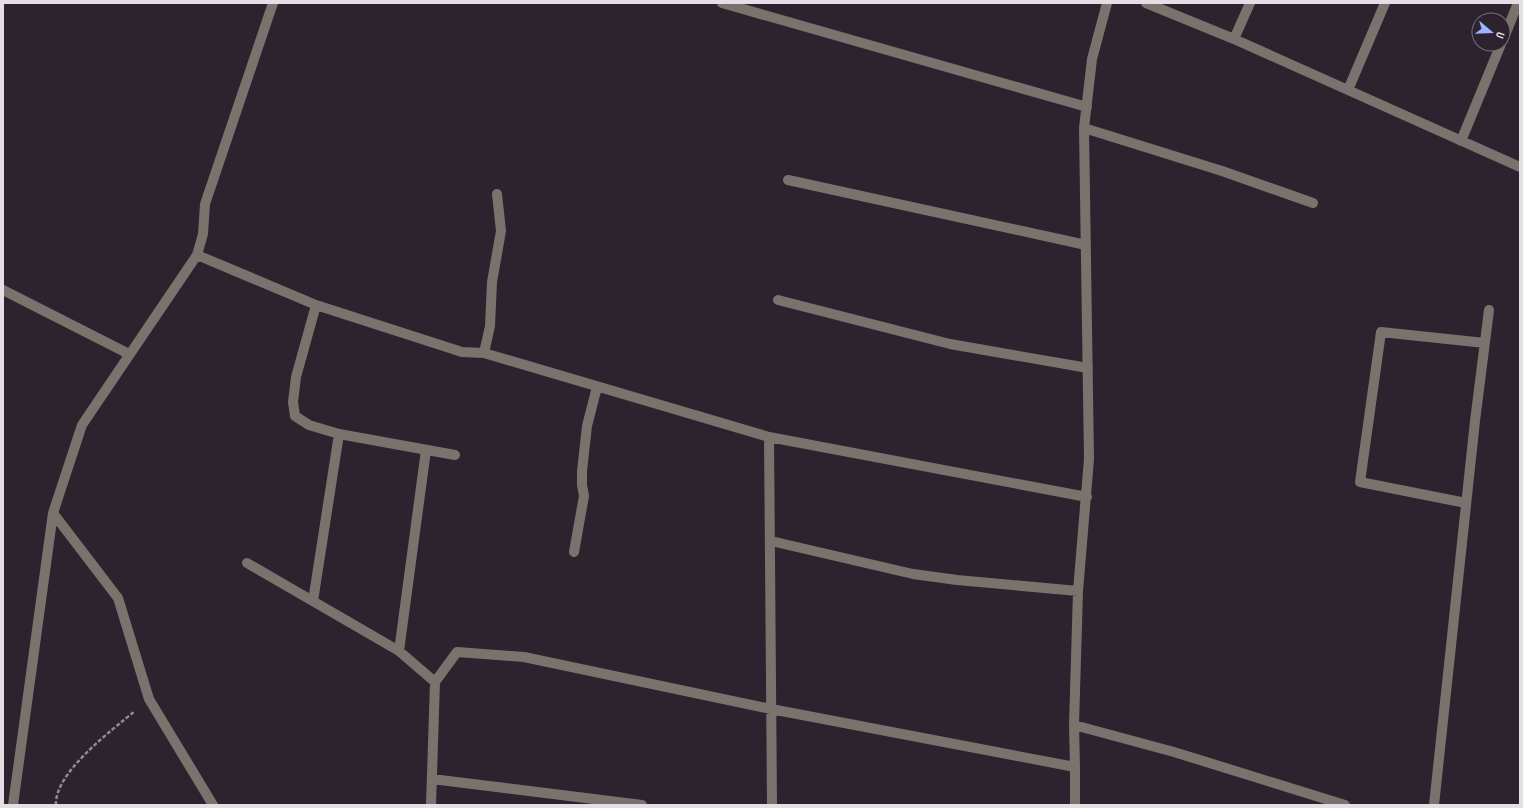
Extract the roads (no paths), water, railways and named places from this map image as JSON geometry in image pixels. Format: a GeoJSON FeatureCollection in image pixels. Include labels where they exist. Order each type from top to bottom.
{"type":"FeatureCollection","features":[{"type":"Feature","properties":{"kind":"street"},"geometry":{"type":"LineString","coordinates":[[13,805],[54,513],[82,425],[197,255],[203,234],[205,204],[273,3]]}},
{"type":"Feature","properties":{"kind":"street"},"geometry":{"type":"LineString","coordinates":[[722,3],[1087,107]]}},
{"type":"Feature","properties":{"kind":"street"},"geometry":{"type":"LineString","coordinates":[[1075,805],[1074,725],[1078,591],[1089,459],[1084,128],[1092,59],[1107,3]]}},
{"type":"Feature","properties":{"kind":"street"},"geometry":{"type":"LineString","coordinates":[[1146,3],[1234,38],[1520,168]]}},
{"type":"Feature","properties":{"kind":"street"},"geometry":{"type":"LineString","coordinates":[[1234,38],[1250,3]]}},
{"type":"Feature","properties":{"kind":"street"},"geometry":{"type":"LineString","coordinates":[[1348,90],[1385,3]]}},
{"type":"Feature","properties":{"kind":"street"},"geometry":{"type":"LineString","coordinates":[[1511,20],[1518,3]]}},
{"type":"Feature","properties":{"kind":"street"},"geometry":{"type":"LineString","coordinates":[[1461,141],[1498,52]]}},
{"type":"Feature","properties":{"kind":"street"},"geometry":{"type":"LineString","coordinates":[[1084,128],[1222,171],[1313,203]]}},
{"type":"Feature","properties":{"kind":"street"},"geometry":{"type":"LineString","coordinates":[[788,180],[1086,244]]}},
{"type":"Feature","properties":{"kind":"street"},"geometry":{"type":"LineString","coordinates":[[484,353],[490,326],[492,282],[501,231],[497,194]]}},
{"type":"Feature","properties":{"kind":"street"},"geometry":{"type":"LineString","coordinates":[[197,255],[316,305],[462,352],[484,353],[769,437],[1087,497]]}},
{"type":"Feature","properties":{"kind":"street"},"geometry":{"type":"LineString","coordinates":[[3,290],[129,354]]}},
{"type":"Feature","properties":{"kind":"street"},"geometry":{"type":"LineString","coordinates":[[778,300],[950,344],[1088,368]]}},
{"type":"Feature","properties":{"kind":"street"},"geometry":{"type":"LineString","coordinates":[[316,305],[296,377],[293,402],[296,416],[309,426],[338,434],[455,455]]}},
{"type":"Feature","properties":{"kind":"street"},"geometry":{"type":"LineString","coordinates":[[1434,805],[1466,503],[1489,310]]}},
{"type":"Feature","properties":{"kind":"street"},"geometry":{"type":"LineString","coordinates":[[1466,503],[1360,482],[1381,332],[1485,343]]}},
{"type":"Feature","properties":{"kind":"street"},"geometry":{"type":"LineString","coordinates":[[574,552],[584,496],[582,470],[587,426],[597,387]]}},
{"type":"Feature","properties":{"kind":"street"},"geometry":{"type":"LineString","coordinates":[[313,601],[338,434]]}},
{"type":"Feature","properties":{"kind":"street"},"geometry":{"type":"LineString","coordinates":[[769,437],[772,805]]}},
{"type":"Feature","properties":{"kind":"street"},"geometry":{"type":"LineString","coordinates":[[399,651],[426,450]]}},
{"type":"Feature","properties":{"kind":"street"},"geometry":{"type":"LineString","coordinates":[[54,513],[118,598],[149,699],[213,805]]}},
{"type":"Feature","properties":{"kind":"street"},"geometry":{"type":"LineString","coordinates":[[771,541],[913,574],[957,580],[1078,591]]}},
{"type":"Feature","properties":{"kind":"street"},"geometry":{"type":"LineString","coordinates":[[247,563],[399,651],[435,682]]}},
{"type":"Feature","properties":{"kind":"street"},"geometry":{"type":"LineString","coordinates":[[431,805],[435,682],[457,652],[524,657],[771,709],[1075,766]]}},
{"type":"Feature","properties":{"kind":"street"},"geometry":{"type":"LineString","coordinates":[[1074,725],[1174,752],[1345,805]]}},
{"type":"Feature","properties":{"kind":"street"},"geometry":{"type":"LineString","coordinates":[[432,778],[642,805]]}}]}
